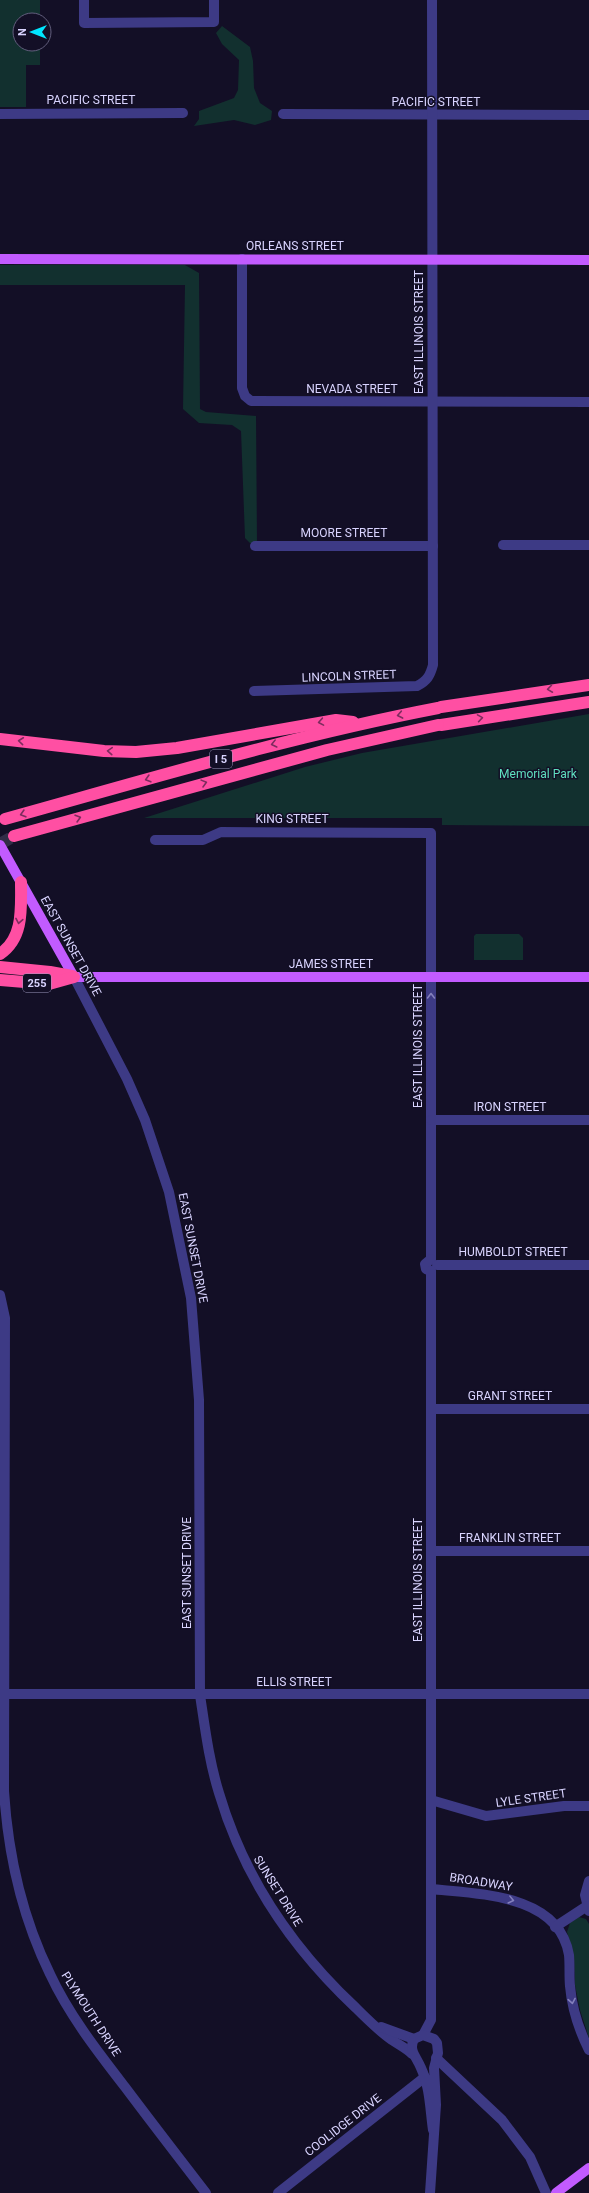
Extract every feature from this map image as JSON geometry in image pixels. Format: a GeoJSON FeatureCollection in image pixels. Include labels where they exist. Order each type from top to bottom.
{"type":"FeatureCollection","features":[{"type":"Feature","properties":{"kind":"highway","name":"I 5"},"geometry":{"type":"LineString","coordinates":[[5,819],[264,747],[360,723],[440,707],[589,685]]}},
{"type":"Feature","properties":{"kind":"highway","name":"I 5"},"geometry":{"type":"LineString","coordinates":[[14,836],[327,750],[440,725],[589,702]]}},
{"type":"Feature","properties":{"kind":"highway"},"geometry":{"type":"LineString","coordinates":[[0,739],[104,751],[136,752],[177,748],[336,720],[360,723]]}},
{"type":"Feature","properties":{"kind":"highway"},"geometry":{"type":"LineString","coordinates":[[0,954],[9,946],[18,929],[21,908],[20,880]]}},
{"type":"Feature","properties":{"kind":"highway"},"geometry":{"type":"LineString","coordinates":[[0,967],[50,972],[74,977]]}},
{"type":"Feature","properties":{"kind":"highway","name":"255"},"geometry":{"type":"LineString","coordinates":[[0,980],[49,984],[74,977]]}},
{"type":"Feature","properties":{"kind":"main road","name":"ORLEANS STREET"},"geometry":{"type":"LineString","coordinates":[[0,259],[589,260]]}},
{"type":"Feature","properties":{"kind":"main road","name":"EAST SUNSET DRIVE"},"geometry":{"type":"LineString","coordinates":[[0,845],[74,977]]}},
{"type":"Feature","properties":{"kind":"main road","name":"JAMES STREET"},"geometry":{"type":"LineString","coordinates":[[74,977],[589,977]]}},
{"type":"Feature","properties":{"kind":"main road"},"geometry":{"type":"LineString","coordinates":[[556,2193],[589,2168]]}},
{"type":"Feature","properties":{"kind":"street"},"geometry":{"type":"LineString","coordinates":[[84,0],[84,23],[214,22],[214,0]]}},
{"type":"Feature","properties":{"kind":"street","name":"EAST ILLINOIS STREET"},"geometry":{"type":"LineString","coordinates":[[432,0],[433,665]]}},
{"type":"Feature","properties":{"kind":"street","name":"PACIFIC STREET"},"geometry":{"type":"LineString","coordinates":[[0,114],[183,113]]}},
{"type":"Feature","properties":{"kind":"street","name":"PACIFIC STREET"},"geometry":{"type":"LineString","coordinates":[[283,114],[589,115]]}},
{"type":"Feature","properties":{"kind":"street","name":"NEVADA STREET"},"geometry":{"type":"LineString","coordinates":[[242,259],[242,388],[245,396],[256,402],[589,402]]}},
{"type":"Feature","properties":{"kind":"street"},"geometry":{"type":"LineString","coordinates":[[503,545],[589,545]]}},
{"type":"Feature","properties":{"kind":"street","name":"MOORE STREET"},"geometry":{"type":"LineString","coordinates":[[255,546],[433,546]]}},
{"type":"Feature","properties":{"kind":"street","name":"LINCOLN STREET"},"geometry":{"type":"LineString","coordinates":[[254,691],[417,686],[426,681],[431,673],[433,665]]}},
{"type":"Feature","properties":{"kind":"street","name":"KING STREET"},"geometry":{"type":"LineString","coordinates":[[155,840],[203,840],[221,832],[431,833]]}},
{"type":"Feature","properties":{"kind":"street","name":"EAST ILLINOIS STREET"},"geometry":{"type":"LineString","coordinates":[[419,2037],[431,2020],[431,1409],[433,1265],[431,1120],[431,833]]}},
{"type":"Feature","properties":{"kind":"street","name":"EAST SUNSET DRIVE"},"geometry":{"type":"LineString","coordinates":[[74,977],[128,1079],[145,1120],[168,1192],[190,1291],[199,1400],[200,1695]]}},
{"type":"Feature","properties":{"kind":"street","name":"IRON STREET"},"geometry":{"type":"LineString","coordinates":[[431,1120],[589,1120]]}},
{"type":"Feature","properties":{"kind":"street","name":"HUMBOLDT STREET"},"geometry":{"type":"LineString","coordinates":[[433,1265],[589,1265]]}},
{"type":"Feature","properties":{"kind":"street","name":"PLYMOUTH DRIVE"},"geometry":{"type":"LineString","coordinates":[[0,1295],[6,1318],[2,1694],[4,1791],[6,1822],[16,1877],[31,1931],[54,1983],[94,2046],[206,2193]]}},
{"type":"Feature","properties":{"kind":"street","name":"GRANT STREET"},"geometry":{"type":"LineString","coordinates":[[431,1409],[589,1409]]}},
{"type":"Feature","properties":{"kind":"street","name":"FRANKLIN STREET"},"geometry":{"type":"LineString","coordinates":[[431,1551],[589,1551]]}},
{"type":"Feature","properties":{"kind":"street","name":"ELLIS STREET"},"geometry":{"type":"LineString","coordinates":[[2,1694],[589,1694]]}},
{"type":"Feature","properties":{"kind":"street","name":"SUNSET DRIVE"},"geometry":{"type":"LineString","coordinates":[[200,1695],[207,1741],[218,1792],[228,1822],[254,1880],[270,1906],[306,1957],[331,1984],[392,2040],[412,2054]]}},
{"type":"Feature","properties":{"kind":"street","name":"LYLE STREET"},"geometry":{"type":"LineString","coordinates":[[431,1800],[486,1816],[564,1806],[589,1806]]}},
{"type":"Feature","properties":{"kind":"street"},"geometry":{"type":"LineString","coordinates":[[555,1927],[588,1909],[586,1895],[589,1881]]}},
{"type":"Feature","properties":{"kind":"street","name":"BROADWAY"},"geometry":{"type":"LineString","coordinates":[[431,1889],[480,1894],[521,1902],[543,1914],[555,1927],[568,1950],[574,2008],[579,2027],[589,2050]]}},
{"type":"Feature","properties":{"kind":"street","name":"SUNSET DRIVE"},"geometry":{"type":"LineString","coordinates":[[376,2025],[419,2037],[431,2037],[437,2043],[436,2058]]}},
{"type":"Feature","properties":{"kind":"street"},"geometry":{"type":"LineString","coordinates":[[419,2037],[412,2047],[412,2054],[421,2066],[424,2078],[431,2087],[436,2105],[433,2130],[430,2193]]}},
{"type":"Feature","properties":{"kind":"street"},"geometry":{"type":"LineString","coordinates":[[431,2087],[436,2058],[458,2076],[502,2120],[522,2144],[530,2157],[546,2193]]}},
{"type":"Feature","properties":{"kind":"street","name":"COOLIDGE DRIVE"},"geometry":{"type":"LineString","coordinates":[[278,2193],[424,2078]]}},
{"type":"Feature","properties":{"kind":"green space"},"geometry":{"type":"Polygon","coordinates":[[[0,0],[40,0],[40,12],[12,12],[12,52],[40,52],[40,65],[26,65],[26,107],[0,107],[0,0]]]}},
{"type":"Feature","properties":{"kind":"green space"},"geometry":{"type":"Polygon","coordinates":[[[222,26],[250,47],[253,61],[254,88],[260,103],[272,111],[271,120],[255,125],[234,120],[194,126],[199,119],[199,111],[234,98],[238,90],[239,60],[222,44],[216,33],[222,26]]]}},
{"type":"Feature","properties":{"kind":"green space"},"geometry":{"type":"Polygon","coordinates":[[[0,265],[185,265],[199,273],[200,409],[206,412],[256,416],[257,543],[250,543],[245,538],[241,431],[232,425],[199,423],[183,409],[185,285],[0,285],[0,265]]]}},
{"type":"Feature","properties":{"kind":"green space","name":"Memorial Park"},"geometry":{"type":"Polygon","coordinates":[[[589,714],[589,826],[442,825],[442,818],[144,818],[305,767],[362,753],[589,714]]]}},
{"type":"Feature","properties":{"kind":"green space"},"geometry":{"type":"Polygon","coordinates":[[[476,934],[519,934],[523,938],[523,960],[474,960],[474,936],[476,934]]]}},
{"type":"Feature","properties":{"kind":"green space"},"geometry":{"type":"Polygon","coordinates":[[[579,1917],[586,1919],[589,1924],[589,2038],[580,2010],[575,1985],[574,1956],[567,1932],[570,1923],[579,1917]]]}},
{"type":"Feature","properties":{"kind":"tunnel"},"geometry":{"type":"LineString","coordinates":[[0,844],[14,836]]}}]}
